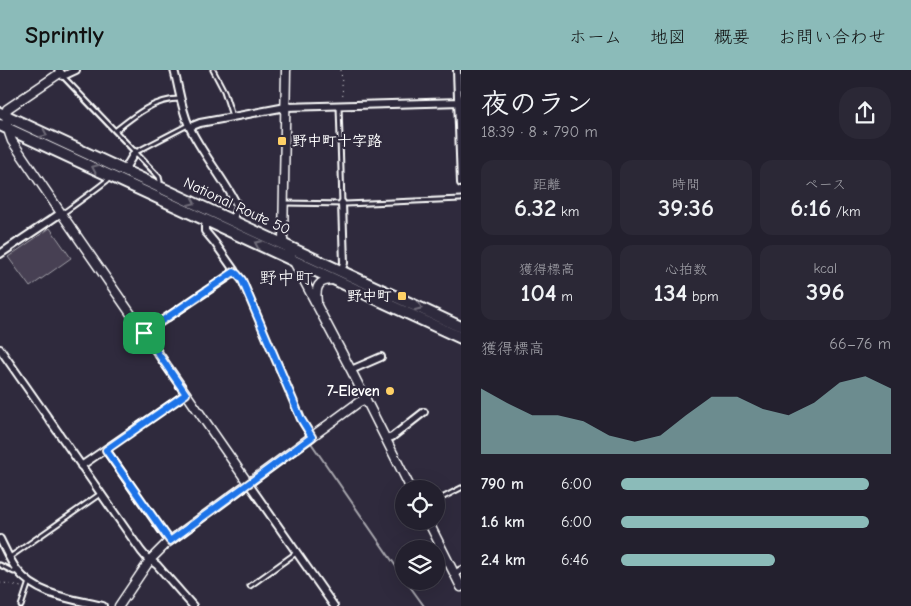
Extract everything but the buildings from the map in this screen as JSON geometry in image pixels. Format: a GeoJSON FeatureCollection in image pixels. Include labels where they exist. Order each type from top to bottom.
{"type":"FeatureCollection","features":[{"type":"Feature","properties":{"kind":"highway","name":"National Route 50"},"geometry":{"type":"LineString","coordinates":[[3,121],[123,170],[461,327]]}},
{"type":"Feature","properties":{"kind":"highway","name":"National Route 50"},"geometry":{"type":"LineString","coordinates":[[3,121],[112,176],[461,338]]}},
{"type":"Feature","properties":{"kind":"street"},"geometry":{"type":"LineString","coordinates":[[76,70],[60,73],[8,108],[3,121],[10,137],[334,606]]}},
{"type":"Feature","properties":{"kind":"street"},"geometry":{"type":"LineString","coordinates":[[174,70],[189,126],[236,203],[237,208],[232,221]]}},
{"type":"Feature","properties":{"kind":"street"},"geometry":{"type":"LineString","coordinates":[[286,70],[283,237],[285,245],[407,480]]}},
{"type":"Feature","properties":{"kind":"street"},"geometry":{"type":"LineString","coordinates":[[457,70],[461,182]]}},
{"type":"Feature","properties":{"kind":"street"},"geometry":{"type":"LineString","coordinates":[[189,126],[286,107],[459,102]]}},
{"type":"Feature","properties":{"kind":"street"},"geometry":{"type":"LineString","coordinates":[[112,176],[126,167],[135,152]]}},
{"type":"Feature","properties":{"kind":"street"},"geometry":{"type":"LineString","coordinates":[[341,271],[344,263],[342,203]]}},
{"type":"Feature","properties":{"kind":"street"},"geometry":{"type":"LineString","coordinates":[[0,254],[61,213]]}},
{"type":"Feature","properties":{"kind":"street"},"geometry":{"type":"LineString","coordinates":[[144,333],[234,272],[206,233],[204,228],[208,221]]}},
{"type":"Feature","properties":{"kind":"street"},"geometry":{"type":"LineString","coordinates":[[317,304],[317,290],[320,284],[324,281],[336,280]]}},
{"type":"Feature","properties":{"kind":"street"},"geometry":{"type":"LineString","coordinates":[[0,349],[140,551],[157,565],[193,606]]}},
{"type":"Feature","properties":{"kind":"street"},"geometry":{"type":"LineString","coordinates":[[351,370],[381,357]]}},
{"type":"Feature","properties":{"kind":"street"},"geometry":{"type":"LineString","coordinates":[[82,466],[186,394]]}},
{"type":"Feature","properties":{"kind":"street"},"geometry":{"type":"LineString","coordinates":[[119,606],[150,560],[170,541],[359,402],[366,399]]}},
{"type":"Feature","properties":{"kind":"street"},"geometry":{"type":"LineString","coordinates":[[386,439],[392,437],[424,412]]}},
{"type":"Feature","properties":{"kind":"street"},"geometry":{"type":"LineString","coordinates":[[106,450],[170,541]]}},
{"type":"Feature","properties":{"kind":"street"},"geometry":{"type":"LineString","coordinates":[[433,530],[456,573],[461,587]]}},
{"type":"Feature","properties":{"kind":"street"},"geometry":{"type":"LineString","coordinates":[[0,539],[18,571],[28,584],[50,593],[103,606]]}},
{"type":"Feature","properties":{"kind":"lane"},"geometry":{"type":"LineString","coordinates":[[213,70],[224,91],[232,117]]}},
{"type":"Feature","properties":{"kind":"lane"},"geometry":{"type":"LineString","coordinates":[[60,73],[159,177],[158,186]]}},
{"type":"Feature","properties":{"kind":"lane"},"geometry":{"type":"LineString","coordinates":[[115,131],[154,104],[166,100],[181,99]]}},
{"type":"Feature","properties":{"kind":"lane"},"geometry":{"type":"LineString","coordinates":[[341,105],[342,203]]}},
{"type":"Feature","properties":{"kind":"lane"},"geometry":{"type":"LineString","coordinates":[[135,152],[189,126]]}},
{"type":"Feature","properties":{"kind":"lane"},"geometry":{"type":"LineString","coordinates":[[61,213],[112,176]]}},
{"type":"Feature","properties":{"kind":"lane"},"geometry":{"type":"LineString","coordinates":[[285,203],[346,204],[461,199]]}},
{"type":"Feature","properties":{"kind":"lane"},"geometry":{"type":"LineString","coordinates":[[234,272],[242,280],[301,419],[312,437]]}},
{"type":"Feature","properties":{"kind":"lane"},"geometry":{"type":"LineString","coordinates":[[445,496],[461,488]]}},
{"type":"Feature","properties":{"kind":"lane"},"geometry":{"type":"LineString","coordinates":[[10,558],[100,494]]}},
{"type":"Feature","properties":{"kind":"lane"},"geometry":{"type":"LineString","coordinates":[[250,586],[296,553]]}},
{"type":"Feature","properties":{"kind":"lane"},"geometry":{"type":"LineString","coordinates":[[0,565],[14,572],[18,571]]}},
{"type":"Feature","properties":{"kind":"lane"},"geometry":{"type":"LineString","coordinates":[[22,606],[28,584]]}},
{"type":"Feature","properties":{"kind":"path"},"geometry":{"type":"LineString","coordinates":[[341,105],[342,70]]}},
{"type":"Feature","properties":{"kind":"path"},"geometry":{"type":"LineString","coordinates":[[0,582],[28,584]]}},
{"type":"Feature","properties":{"kind":"shaded area"},"geometry":{"type":"Polygon","coordinates":[[[50,228],[71,258],[30,287],[8,257],[50,228]]]}},
{"type":"Feature","properties":{"kind":"waterway"},"geometry":{"type":"LineString","coordinates":[[60,77],[153,175]]}},
{"type":"Feature","properties":{"kind":"waterway"},"geometry":{"type":"LineString","coordinates":[[238,279],[300,425],[307,436]]}},
{"type":"Feature","properties":{"kind":"waterway"},"geometry":{"type":"LineString","coordinates":[[309,440],[395,565]]}},
{"type":"Feature","properties":{"kind":"waterway"},"geometry":{"type":"LineString","coordinates":[[412,590],[424,606]]}},
{"type":"Feature","properties":{"kind":"place","name":"野中町十字路"},"geometry":{"type":"Point","coordinates":[282,141]}},
{"type":"Feature","properties":{"kind":"place","name":"野中町"},"geometry":{"type":"Point","coordinates":[402,296]}},
{"type":"Feature","properties":{"kind":"place","name":"7-Eleven"},"geometry":{"type":"Point","coordinates":[390,391]}},
{"type":"Feature","properties":{"kind":"district","name":"野中町"},"geometry":{"type":"Point","coordinates":[286,278]}},
{"type":"Feature","properties":{"kind":"route"},"geometry":{"type":"LineString","coordinates":[[234,272],[242,280],[301,419],[312,437],[170,541],[106,450],[186,394],[144,333],[234,272]]}}]}
